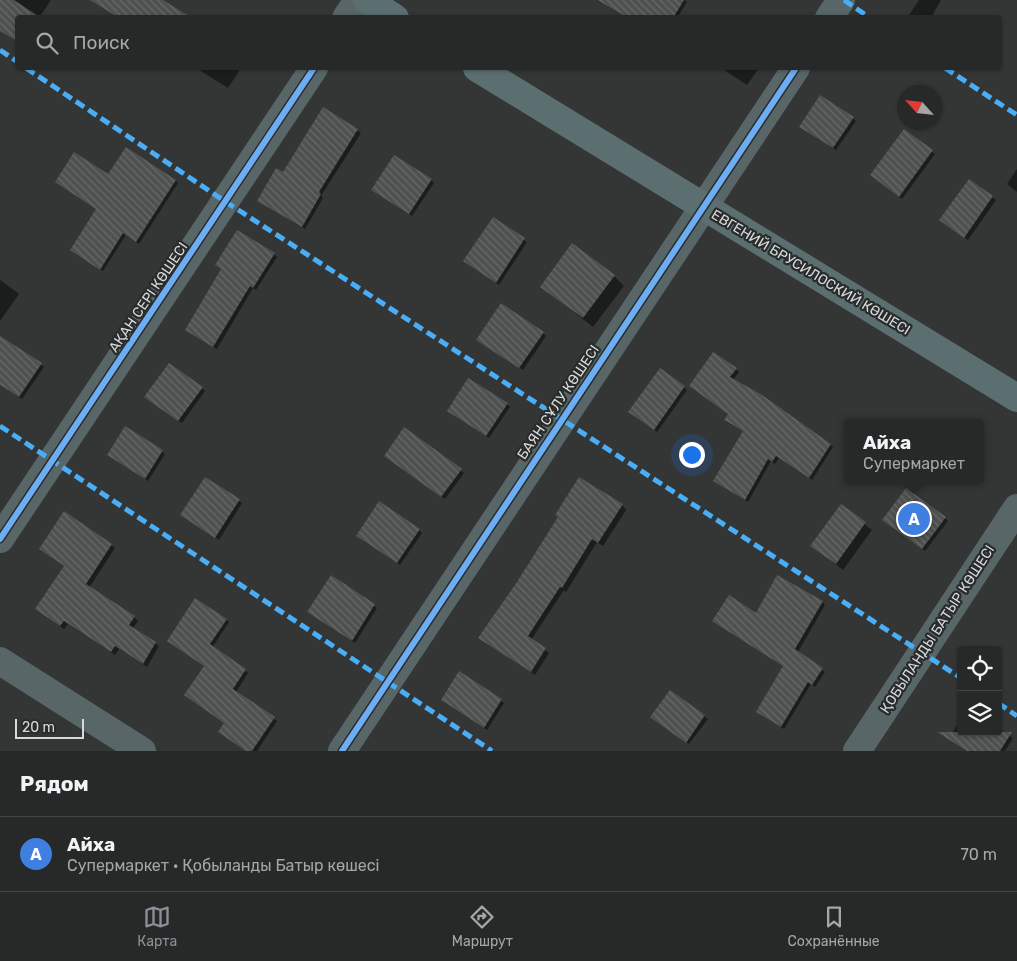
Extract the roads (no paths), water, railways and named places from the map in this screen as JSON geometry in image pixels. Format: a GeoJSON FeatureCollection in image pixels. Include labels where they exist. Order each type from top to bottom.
{"type":"FeatureCollection","features":[{"type":"Feature","properties":{"kind":"main road"},"geometry":{"type":"LineString","coordinates":[[367,0],[390,15]]}},
{"type":"Feature","properties":{"kind":"main road","name":"ЕВГЕНИЙ БРУСИЛОСКИЙ КӨШЕСІ"},"geometry":{"type":"LineString","coordinates":[[480,70],[1017,398]]}},
{"type":"Feature","properties":{"kind":"street"},"geometry":{"type":"LineString","coordinates":[[348,15],[358,0]]}},
{"type":"Feature","properties":{"kind":"street"},"geometry":{"type":"LineString","coordinates":[[831,15],[840,0]]}},
{"type":"Feature","properties":{"kind":"street","name":"АҚАН СЕРІ КӨШЕСІ"},"geometry":{"type":"LineString","coordinates":[[0,539],[313,70]]}},
{"type":"Feature","properties":{"kind":"street","name":"БАЯН СҰЛУ КӨШЕСІ"},"geometry":{"type":"LineString","coordinates":[[342,751],[795,70]]}},
{"type":"Feature","properties":{"kind":"street","name":"ҚОБЫЛАНДЫ БАТЫР КӨШЕСІ"},"geometry":{"type":"LineString","coordinates":[[857,751],[1017,508]]}},
{"type":"Feature","properties":{"kind":"street"},"geometry":{"type":"LineString","coordinates":[[0,661],[142,751]]}},
{"type":"Feature","properties":{"kind":"place","name":"Айха"},"geometry":{"type":"Point","coordinates":[914,519]}}]}
